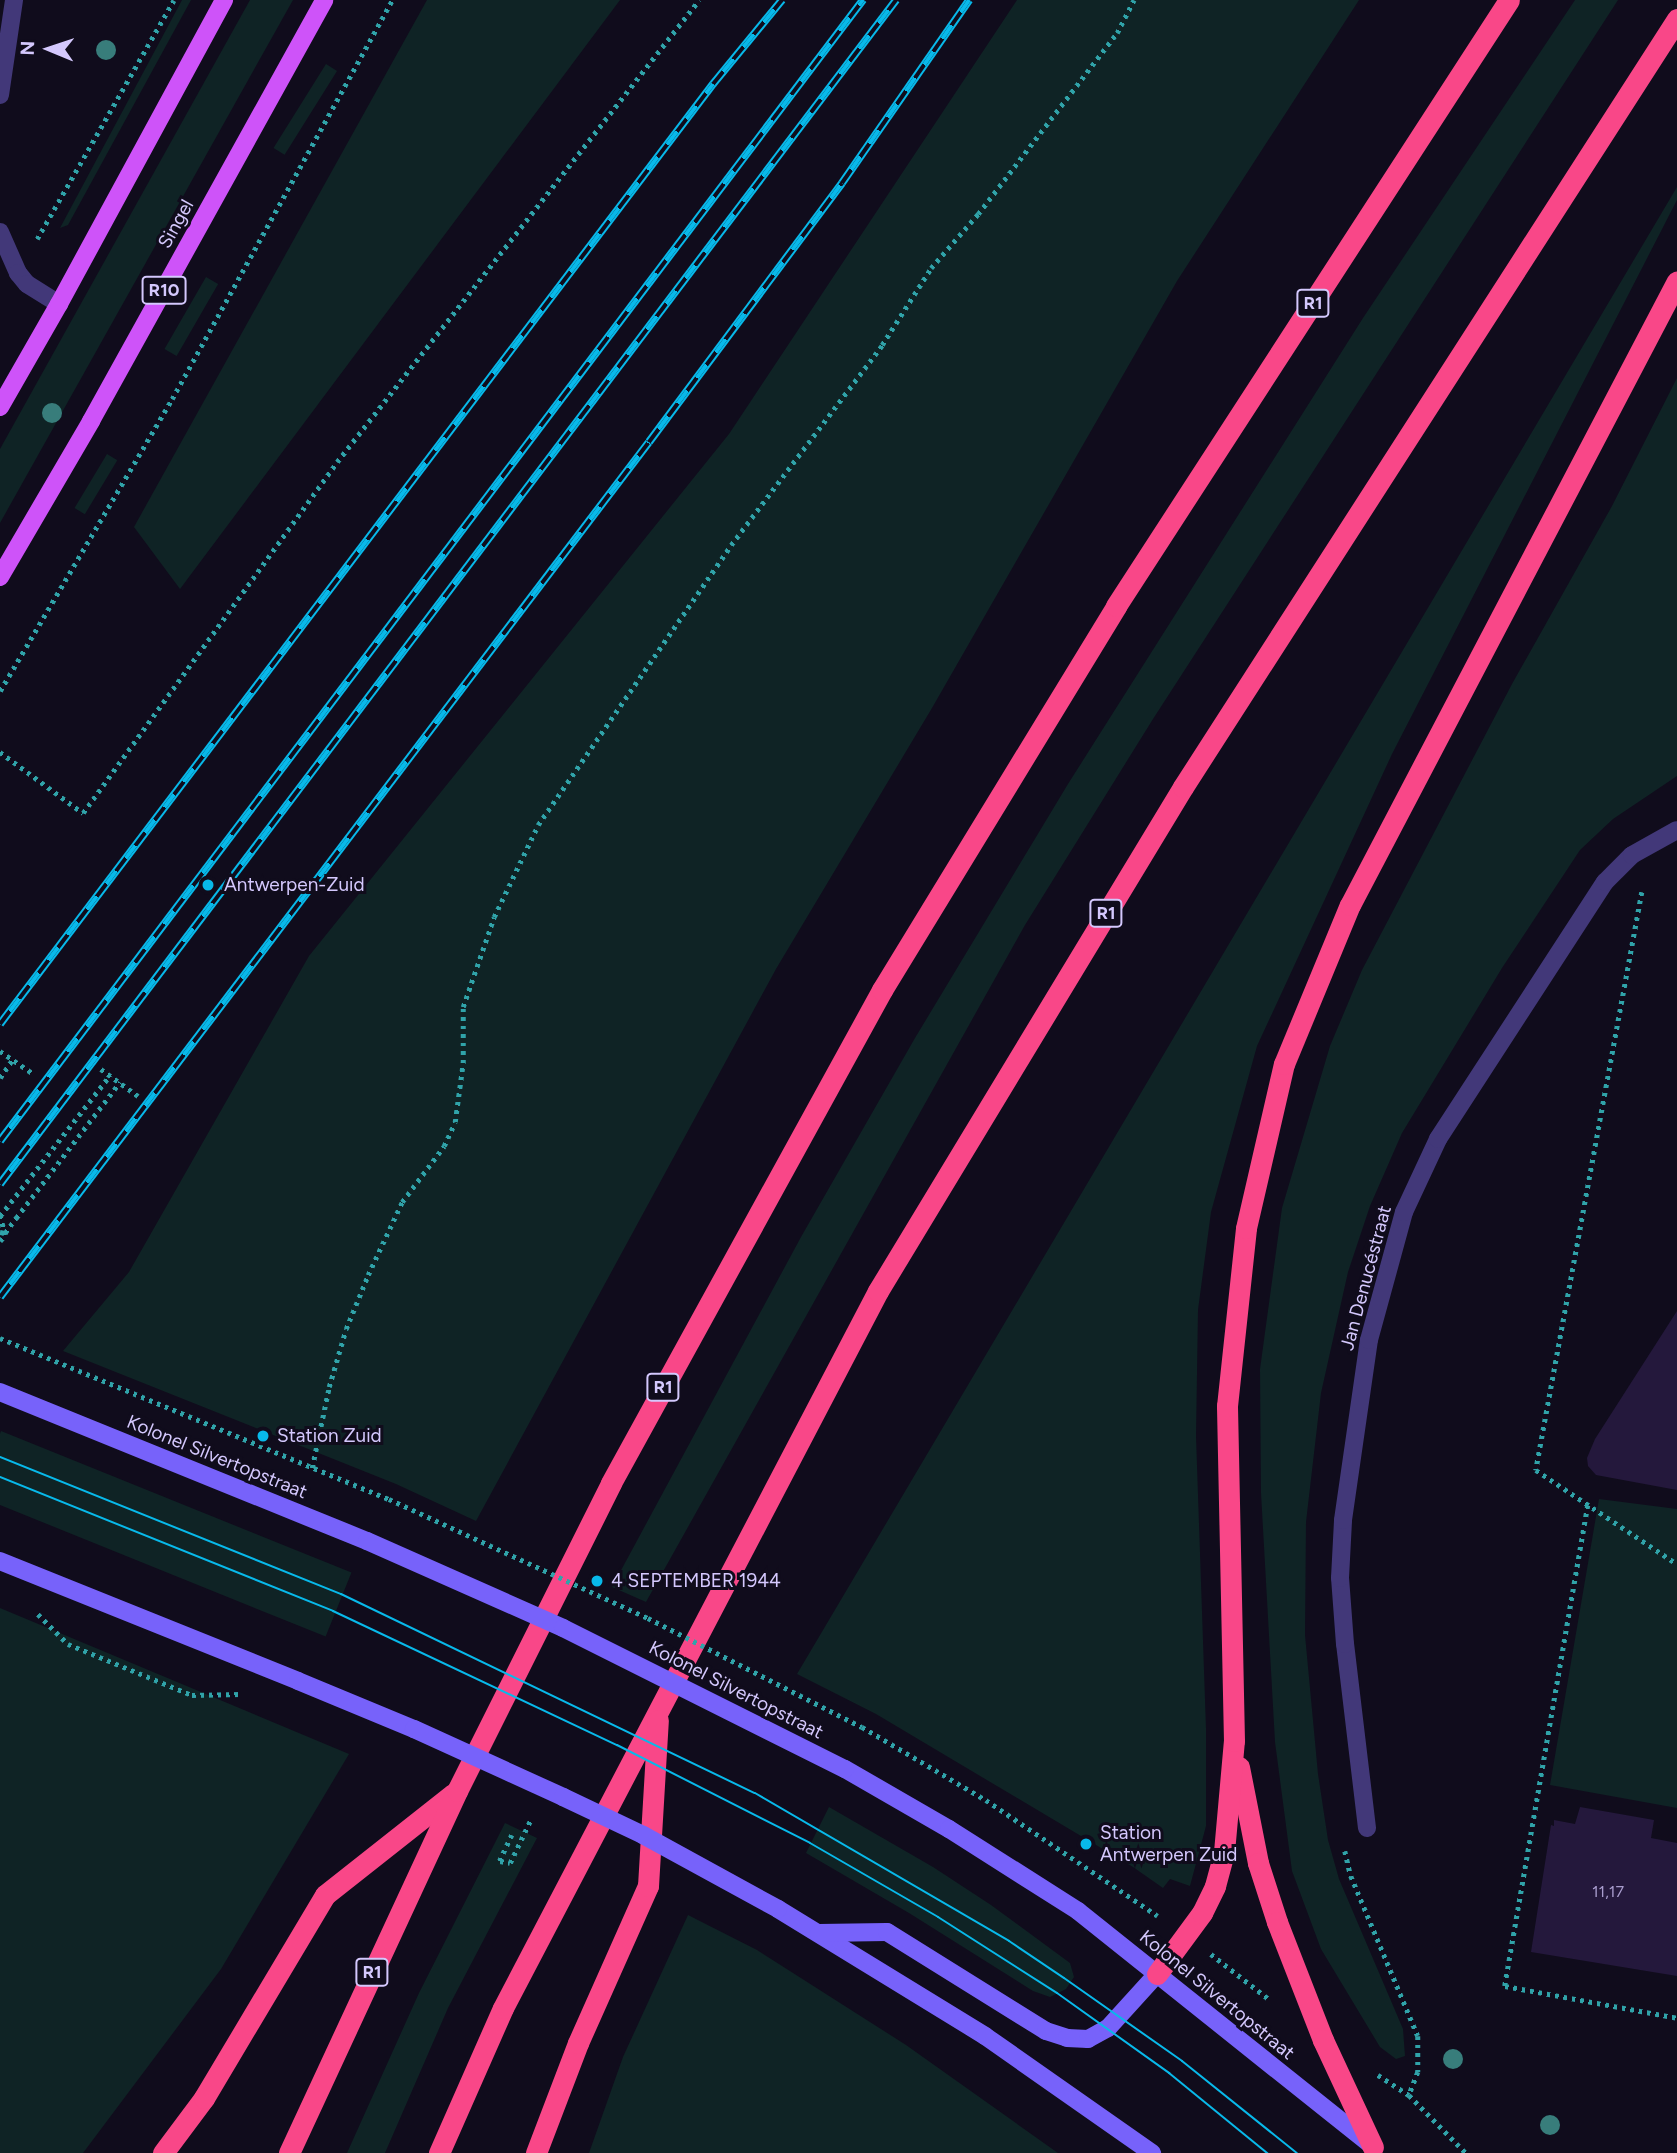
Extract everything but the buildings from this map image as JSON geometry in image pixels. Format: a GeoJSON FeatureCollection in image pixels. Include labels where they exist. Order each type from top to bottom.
{"type":"FeatureCollection","features":[{"type":"Feature","properties":{"kind":"highway","name":"R1"},"geometry":{"type":"LineString","coordinates":[[289,2153],[457,1791],[611,1483],[882,990],[1116,606],[1509,0]]}},
{"type":"Feature","properties":{"kind":"highway","name":"R1"},"geometry":{"type":"LineString","coordinates":[[439,2153],[503,2008],[892,1268],[1183,787],[1677,19]]}},
{"type":"Feature","properties":{"kind":"highway"},"geometry":{"type":"LineString","coordinates":[[1157,1974],[1186,1935],[1215,1886],[1224,1852],[1234,1741],[1227,1406],[1246,1228],[1284,1064],[1350,905],[1677,281]]}},
{"type":"Feature","properties":{"kind":"highway"},"geometry":{"type":"LineString","coordinates":[[536,2153],[578,2043],[648,1886],[658,1711]]}},
{"type":"Feature","properties":{"kind":"highway"},"geometry":{"type":"LineString","coordinates":[[1234,1741],[1258,1863],[1277,1922],[1323,2040],[1376,2150]]}},
{"type":"Feature","properties":{"kind":"highway"},"geometry":{"type":"LineString","coordinates":[[163,2153],[204,2098],[325,1895],[457,1791]]}},
{"type":"Feature","properties":{"kind":"main road"},"geometry":{"type":"LineString","coordinates":[[0,407],[60,304],[224,0]]}},
{"type":"Feature","properties":{"kind":"main road","name":"Singel"},"geometry":{"type":"LineString","coordinates":[[0,577],[91,421],[324,0]]}},
{"type":"Feature","properties":{"kind":"main road","name":"Kolonel Silvertopstraat"},"geometry":{"type":"LineString","coordinates":[[0,1392],[367,1541],[563,1628],[845,1769],[949,1829],[1078,1911],[1376,2150]]}},
{"type":"Feature","properties":{"kind":"main road"},"geometry":{"type":"LineString","coordinates":[[0,1561],[414,1729],[643,1835],[819,1933],[985,2036],[1152,2153]]}},
{"type":"Feature","properties":{"kind":"main road"},"geometry":{"type":"LineString","coordinates":[[819,1933],[887,1932],[1046,2031],[1067,2038],[1088,2039],[1108,2028],[1157,1974]]}},
{"type":"Feature","properties":{"kind":"street"},"geometry":{"type":"LineString","coordinates":[[0,95],[14,0]]}},
{"type":"Feature","properties":{"kind":"street"},"geometry":{"type":"LineString","coordinates":[[0,232],[18,273],[27,284],[60,304]]}},
{"type":"Feature","properties":{"kind":"street","name":"Jan Denucéstraat"},"geometry":{"type":"LineString","coordinates":[[1367,1828],[1349,1703],[1340,1578],[1343,1520],[1353,1436],[1369,1340],[1404,1212],[1437,1139],[1605,882],[1632,855],[1677,830]]}},
{"type":"Feature","properties":{"kind":"path"},"geometry":{"type":"LineString","coordinates":[[18,273],[174,0]]}},
{"type":"Feature","properties":{"kind":"path"},"geometry":{"type":"LineString","coordinates":[[0,691],[172,399],[392,0]]}},
{"type":"Feature","properties":{"kind":"path"},"geometry":{"type":"LineString","coordinates":[[0,752],[83,813],[337,463],[699,0]]}},
{"type":"Feature","properties":{"kind":"path"},"geometry":{"type":"LineString","coordinates":[[313,1468],[346,1329],[368,1275],[401,1202],[444,1146],[455,1122],[463,1063],[463,1007],[494,917],[538,825],[731,545],[882,345],[931,268],[978,214],[1117,33],[1134,0]]}},
{"type":"Feature","properties":{"kind":"path"},"geometry":{"type":"LineString","coordinates":[[1651,843],[1535,1470],[1677,1564]]}},
{"type":"Feature","properties":{"kind":"path"},"geometry":{"type":"LineString","coordinates":[[1,1053],[35,1075]]}},
{"type":"Feature","properties":{"kind":"path"},"geometry":{"type":"LineString","coordinates":[[0,1078],[12,1060]]}},
{"type":"Feature","properties":{"kind":"path"},"geometry":{"type":"LineString","coordinates":[[101,1069],[138,1096]]}},
{"type":"Feature","properties":{"kind":"path"},"geometry":{"type":"LineString","coordinates":[[0,1241],[5,1235],[0,1216],[110,1075]]}},
{"type":"Feature","properties":{"kind":"path"},"geometry":{"type":"LineString","coordinates":[[0,1232],[5,1233],[120,1082]]}},
{"type":"Feature","properties":{"kind":"path"},"geometry":{"type":"LineString","coordinates":[[0,1338],[389,1499],[648,1618],[862,1727],[986,1800],[1186,1935]]}},
{"type":"Feature","properties":{"kind":"path"},"geometry":{"type":"LineString","coordinates":[[1588,1505],[1505,1986],[1677,2018]]}},
{"type":"Feature","properties":{"kind":"path"},"geometry":{"type":"LineString","coordinates":[[32,1607],[68,1644],[192,1695],[250,1694]]}},
{"type":"Feature","properties":{"kind":"path"},"geometry":{"type":"LineString","coordinates":[[512,1835],[500,1861],[510,1863],[531,1819]]}},
{"type":"Feature","properties":{"kind":"path"},"geometry":{"type":"LineString","coordinates":[[1344,1847],[1351,1876],[1418,2036],[1418,2072],[1409,2095],[1466,2153]]}},
{"type":"Feature","properties":{"kind":"green space"},"geometry":{"type":"Polygon","coordinates":[[[182,0],[191,0],[68,225],[60,228],[182,0]]]}},
{"type":"Feature","properties":{"kind":"green space"},"geometry":{"type":"Polygon","coordinates":[[[250,0],[293,0],[0,523],[0,449],[250,0]]]}},
{"type":"Feature","properties":{"kind":"green space"},"geometry":{"type":"Polygon","coordinates":[[[427,0],[620,0],[180,589],[134,527],[427,0]]]}},
{"type":"Feature","properties":{"kind":"green space"},"geometry":{"type":"Polygon","coordinates":[[[1017,0],[1359,0],[1177,281],[932,708],[776,969],[476,1521],[396,1484],[63,1351],[129,1272],[309,956],[729,434],[1017,0]]]}},
{"type":"Feature","properties":{"kind":"green space"},"geometry":{"type":"Polygon","coordinates":[[[1575,0],[1618,0],[1153,719],[1025,925],[646,1602],[612,1587],[801,1237],[915,1038],[1068,784],[1363,318],[1575,0]]]}},
{"type":"Feature","properties":{"kind":"green space"},"geometry":{"type":"Polygon","coordinates":[[[326,64],[337,71],[285,155],[274,148],[326,64]]]}},
{"type":"Feature","properties":{"kind":"green space"},"geometry":{"type":"Polygon","coordinates":[[[1677,187],[1677,200],[1392,754],[1257,1046],[1211,1212],[1198,1310],[1196,1436],[1206,1729],[1206,1826],[1190,1886],[1170,1879],[1163,1888],[1133,1867],[876,1714],[797,1674],[1677,187]]]}},
{"type":"Feature","properties":{"kind":"green space"},"geometry":{"type":"Polygon","coordinates":[[[206,277],[218,284],[177,356],[164,349],[206,277]]]}},
{"type":"Feature","properties":{"kind":"green space"},"geometry":{"type":"Polygon","coordinates":[[[1677,378],[1677,776],[1613,819],[1580,850],[1502,968],[1402,1133],[1370,1206],[1348,1272],[1321,1393],[1306,1522],[1305,1635],[1318,1774],[1328,1840],[1339,1879],[1403,2029],[1405,2056],[1396,2059],[1380,2047],[1321,1949],[1292,1871],[1275,1742],[1261,1493],[1260,1369],[1282,1208],[1330,1046],[1362,970],[1512,684],[1612,506],[1677,378]]]}},
{"type":"Feature","properties":{"kind":"green space"},"geometry":{"type":"Polygon","coordinates":[[[107,454],[117,460],[85,514],[75,508],[107,454]]]}},
{"type":"Feature","properties":{"kind":"green space"},"geometry":{"type":"Polygon","coordinates":[[[1,1431],[351,1573],[326,1637],[0,1505],[1,1431]]]}},
{"type":"Feature","properties":{"kind":"green space"},"geometry":{"type":"Polygon","coordinates":[[[1599,1499],[1677,1509],[1677,1808],[1550,1785],[1599,1499]]]}},
{"type":"Feature","properties":{"kind":"green space"},"geometry":{"type":"Polygon","coordinates":[[[0,1608],[349,1754],[221,1969],[83,2153],[0,2153],[0,1608]]]}},
{"type":"Feature","properties":{"kind":"green space"},"geometry":{"type":"Polygon","coordinates":[[[829,1807],[933,1867],[991,1905],[1070,1963],[1074,1977],[1066,1989],[1050,1997],[1033,1991],[909,1913],[806,1853],[829,1807]]]}},
{"type":"Feature","properties":{"kind":"green space"},"geometry":{"type":"Polygon","coordinates":[[[505,1823],[537,1838],[448,2008],[385,2153],[347,2153],[419,1993],[505,1823]]]}},
{"type":"Feature","properties":{"kind":"green space"},"geometry":{"type":"Polygon","coordinates":[[[688,1915],[757,1950],[906,2045],[1058,2153],[589,2153],[623,2057],[688,1915]]]}},
{"type":"Feature","properties":{"kind":"tram line"},"geometry":{"type":"LineString","coordinates":[[0,1457],[341,1594],[755,1793],[1009,1941],[1182,2061],[1297,2153]]}},
{"type":"Feature","properties":{"kind":"tram line"},"geometry":{"type":"LineString","coordinates":[[0,1477],[333,1611],[617,1745],[810,1843],[938,1917],[1057,1993],[1169,2073],[1267,2153]]}},
{"type":"Feature","properties":{"kind":"railway"},"geometry":{"type":"LineString","coordinates":[[0,1024],[713,84],[782,0]]}},
{"type":"Feature","properties":{"kind":"railway"},"geometry":{"type":"LineString","coordinates":[[0,1141],[863,0]]}},
{"type":"Feature","properties":{"kind":"railway"},"geometry":{"type":"LineString","coordinates":[[0,1184],[896,0]]}},
{"type":"Feature","properties":{"kind":"railway"},"geometry":{"type":"LineString","coordinates":[[0,1297],[649,442],[842,183],[969,0]]}},
{"type":"Feature","properties":{"kind":"place","name":"Antwerpen-Zuid"},"geometry":{"type":"Point","coordinates":[208,885]}},
{"type":"Feature","properties":{"kind":"place","name":"Station Zuid"},"geometry":{"type":"Point","coordinates":[263,1436]}},
{"type":"Feature","properties":{"kind":"place","name":"4 SEPTEMBER 1944"},"geometry":{"type":"Point","coordinates":[597,1581]}},
{"type":"Feature","properties":{"kind":"place","name":"Station Antwerpen Zuid"},"geometry":{"type":"Point","coordinates":[1086,1844]}}]}
